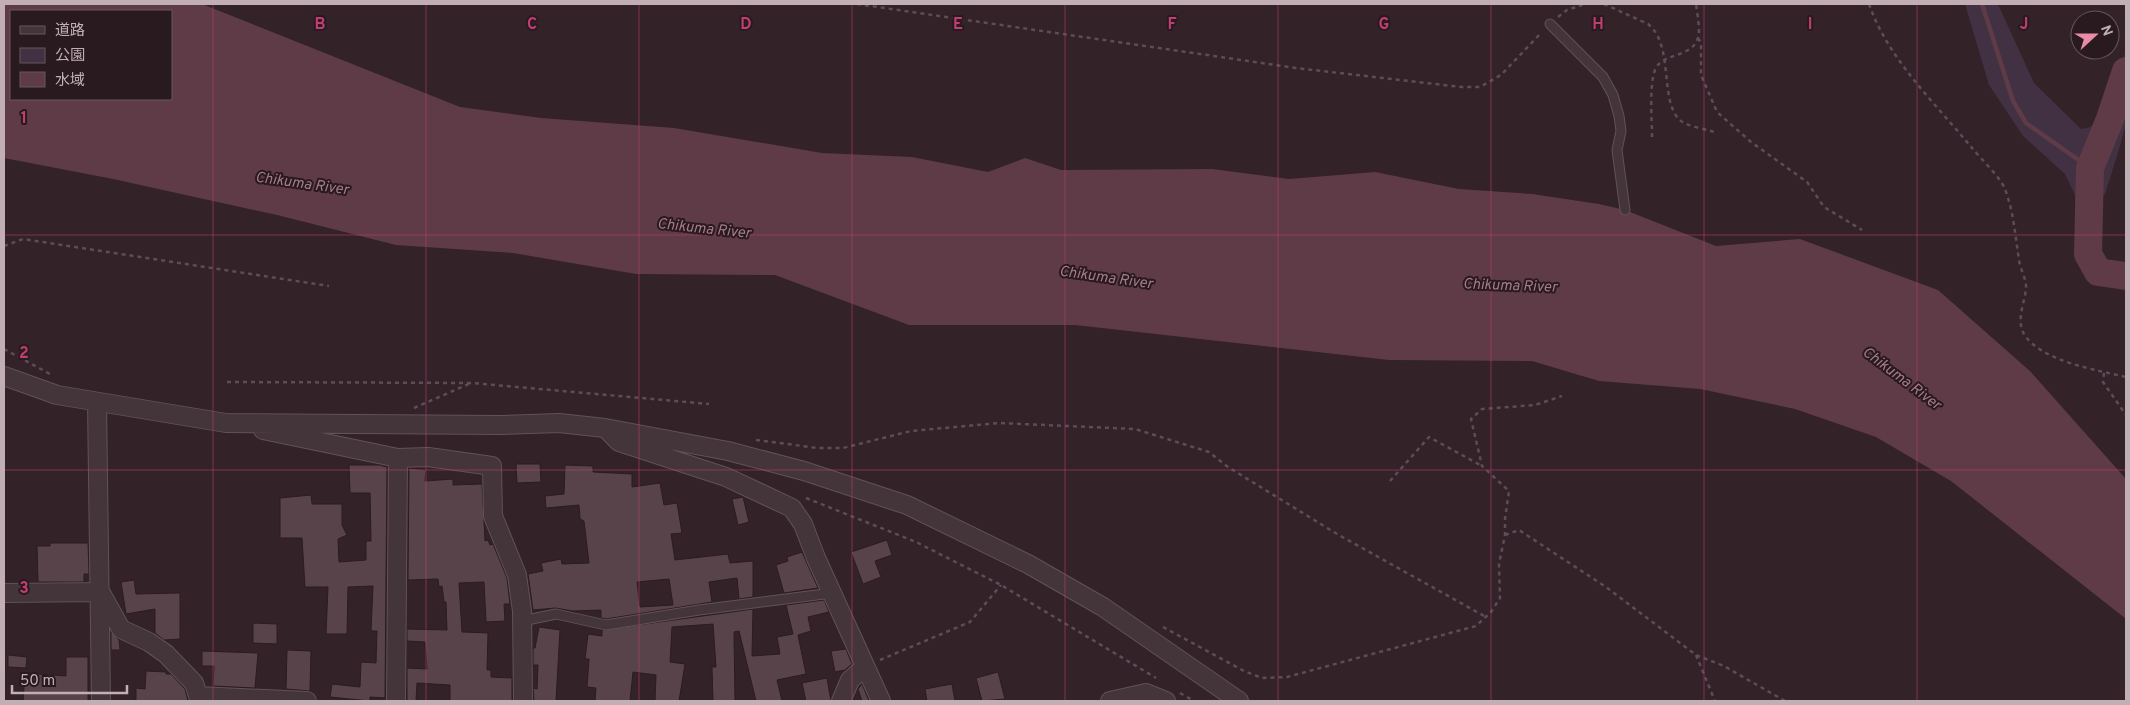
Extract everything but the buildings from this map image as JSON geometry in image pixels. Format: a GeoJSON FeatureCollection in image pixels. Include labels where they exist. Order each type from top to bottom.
{"type":"FeatureCollection","features":[{"type":"Feature","properties":{"kind":"street"},"geometry":{"type":"LineString","coordinates":[[4,376],[57,396],[226,422],[398,458],[428,457],[492,466],[493,516],[517,575],[522,622],[523,701]]}},
{"type":"Feature","properties":{"kind":"street"},"geometry":{"type":"LineString","coordinates":[[97,402],[100,701]]}},
{"type":"Feature","properties":{"kind":"street"},"geometry":{"type":"LineString","coordinates":[[226,422],[500,425],[559,423],[605,428],[728,451],[804,471],[907,505],[1028,564],[1103,607],[1239,701]]}},
{"type":"Feature","properties":{"kind":"street"},"geometry":{"type":"LineString","coordinates":[[605,428],[619,442],[726,477],[792,508],[802,524],[881,701]]}},
{"type":"Feature","properties":{"kind":"street"},"geometry":{"type":"LineString","coordinates":[[396,701],[398,458]]}},
{"type":"Feature","properties":{"kind":"street"},"geometry":{"type":"LineString","coordinates":[[4,593],[100,592]]}},
{"type":"Feature","properties":{"kind":"street"},"geometry":{"type":"LineString","coordinates":[[100,592],[121,628],[149,642],[166,654],[194,683],[198,699],[306,701]]}},
{"type":"Feature","properties":{"kind":"street"},"geometry":{"type":"LineString","coordinates":[[841,701],[850,680],[866,667]]}},
{"type":"Feature","properties":{"kind":"street"},"geometry":{"type":"LineString","coordinates":[[1110,701],[1146,693],[1172,696]]}},
{"type":"Feature","properties":{"kind":"lane"},"geometry":{"type":"LineString","coordinates":[[1550,24],[1603,77],[1613,95],[1621,131],[1617,150],[1625,210]]}},
{"type":"Feature","properties":{"kind":"lane"},"geometry":{"type":"LineString","coordinates":[[522,622],[556,614],[606,625],[699,610],[832,593]]}},
{"type":"Feature","properties":{"kind":"path"},"geometry":{"type":"LineString","coordinates":[[858,4],[1296,68],[1461,87],[1480,87],[1501,75],[1550,24],[1567,10],[1585,4]]}},
{"type":"Feature","properties":{"kind":"path"},"geometry":{"type":"LineString","coordinates":[[1604,4],[1654,28],[1661,42],[1671,103],[1678,117],[1684,123],[1714,132]]}},
{"type":"Feature","properties":{"kind":"path"},"geometry":{"type":"LineString","coordinates":[[1696,4],[1698,38],[1701,43],[1701,75],[1717,112],[1751,142],[1807,182],[1824,207],[1862,230]]}},
{"type":"Feature","properties":{"kind":"path"},"geometry":{"type":"LineString","coordinates":[[1869,4],[1877,26],[1902,64],[2004,187],[2015,221],[2019,261],[2026,287],[2021,313],[2021,328],[2026,338],[2050,356],[2104,373],[2126,377]]}},
{"type":"Feature","properties":{"kind":"path"},"geometry":{"type":"LineString","coordinates":[[1652,136],[1655,69],[1664,60],[1683,54],[1695,44],[1698,38]]}},
{"type":"Feature","properties":{"kind":"path"},"geometry":{"type":"LineString","coordinates":[[4,246],[22,239],[329,286]]}},
{"type":"Feature","properties":{"kind":"path"},"geometry":{"type":"LineString","coordinates":[[2104,373],[2103,382],[2126,415]]}},
{"type":"Feature","properties":{"kind":"path"},"geometry":{"type":"LineString","coordinates":[[227,382],[472,383],[709,404]]}},
{"type":"Feature","properties":{"kind":"path"},"geometry":{"type":"LineString","coordinates":[[395,423],[410,409],[472,383]]}},
{"type":"Feature","properties":{"kind":"path"},"geometry":{"type":"LineString","coordinates":[[1482,466],[1471,419],[1482,409],[1535,405],[1562,396]]}},
{"type":"Feature","properties":{"kind":"path"},"geometry":{"type":"LineString","coordinates":[[752,440],[818,448],[843,448],[911,431],[999,423],[1134,429],[1209,452],[1228,467],[1337,534],[1486,617]]}},
{"type":"Feature","properties":{"kind":"path"},"geometry":{"type":"LineString","coordinates":[[1162,626],[1244,672],[1262,678],[1287,677],[1476,626],[1486,617],[1500,598],[1499,564],[1505,535],[1509,491],[1482,466],[1429,437],[1390,481]]}},
{"type":"Feature","properties":{"kind":"path"},"geometry":{"type":"LineString","coordinates":[[800,496],[916,542],[1001,585],[1162,681]]}},
{"type":"Feature","properties":{"kind":"path"},"geometry":{"type":"LineString","coordinates":[[1505,535],[1518,530],[1606,588],[1696,655],[1724,666],[1785,701]]}},
{"type":"Feature","properties":{"kind":"path"},"geometry":{"type":"LineString","coordinates":[[866,667],[970,622],[1001,585]]}},
{"type":"Feature","properties":{"kind":"path"},"geometry":{"type":"LineString","coordinates":[[1696,655],[1714,701]]}},
{"type":"Feature","properties":{"kind":"path"},"geometry":{"type":"LineString","coordinates":[[1172,696],[1194,701]]}},
{"type":"Feature","properties":{"kind":"green space"},"geometry":{"type":"Polygon","coordinates":[[[1965,4],[1998,4],[2034,83],[2081,129],[2093,125],[2101,117],[2109,100],[2126,50],[2126,124],[2118,153],[2105,194],[2075,218],[2075,195],[2065,174],[2023,136],[1989,85],[1965,4]]]}},
{"type":"Feature","properties":{"kind":"water","name":"Chikuma River"},"geometry":{"type":"Polygon","coordinates":[[[4,4],[202,4],[460,107],[541,118],[674,128],[822,153],[912,157],[988,172],[1025,158],[1061,170],[1212,169],[1289,179],[1375,172],[1459,189],[1532,194],[1599,204],[1625,210],[1716,246],[1800,239],[1938,290],[2031,372],[2126,479],[2126,619],[1951,481],[1876,437],[1795,409],[1700,389],[1599,381],[1532,361],[1389,360],[1075,325],[909,325],[775,275],[636,274],[513,253],[396,245],[277,215],[113,179],[4,158],[4,4]]]}},
{"type":"Feature","properties":{"kind":"waterway"},"geometry":{"type":"LineString","coordinates":[[1982,4],[2013,101],[2026,123],[2090,168]]}},
{"type":"Feature","properties":{"kind":"waterway"},"geometry":{"type":"LineString","coordinates":[[2126,71],[2110,119],[2090,168],[2088,254],[2098,272],[2126,276]]}}]}
